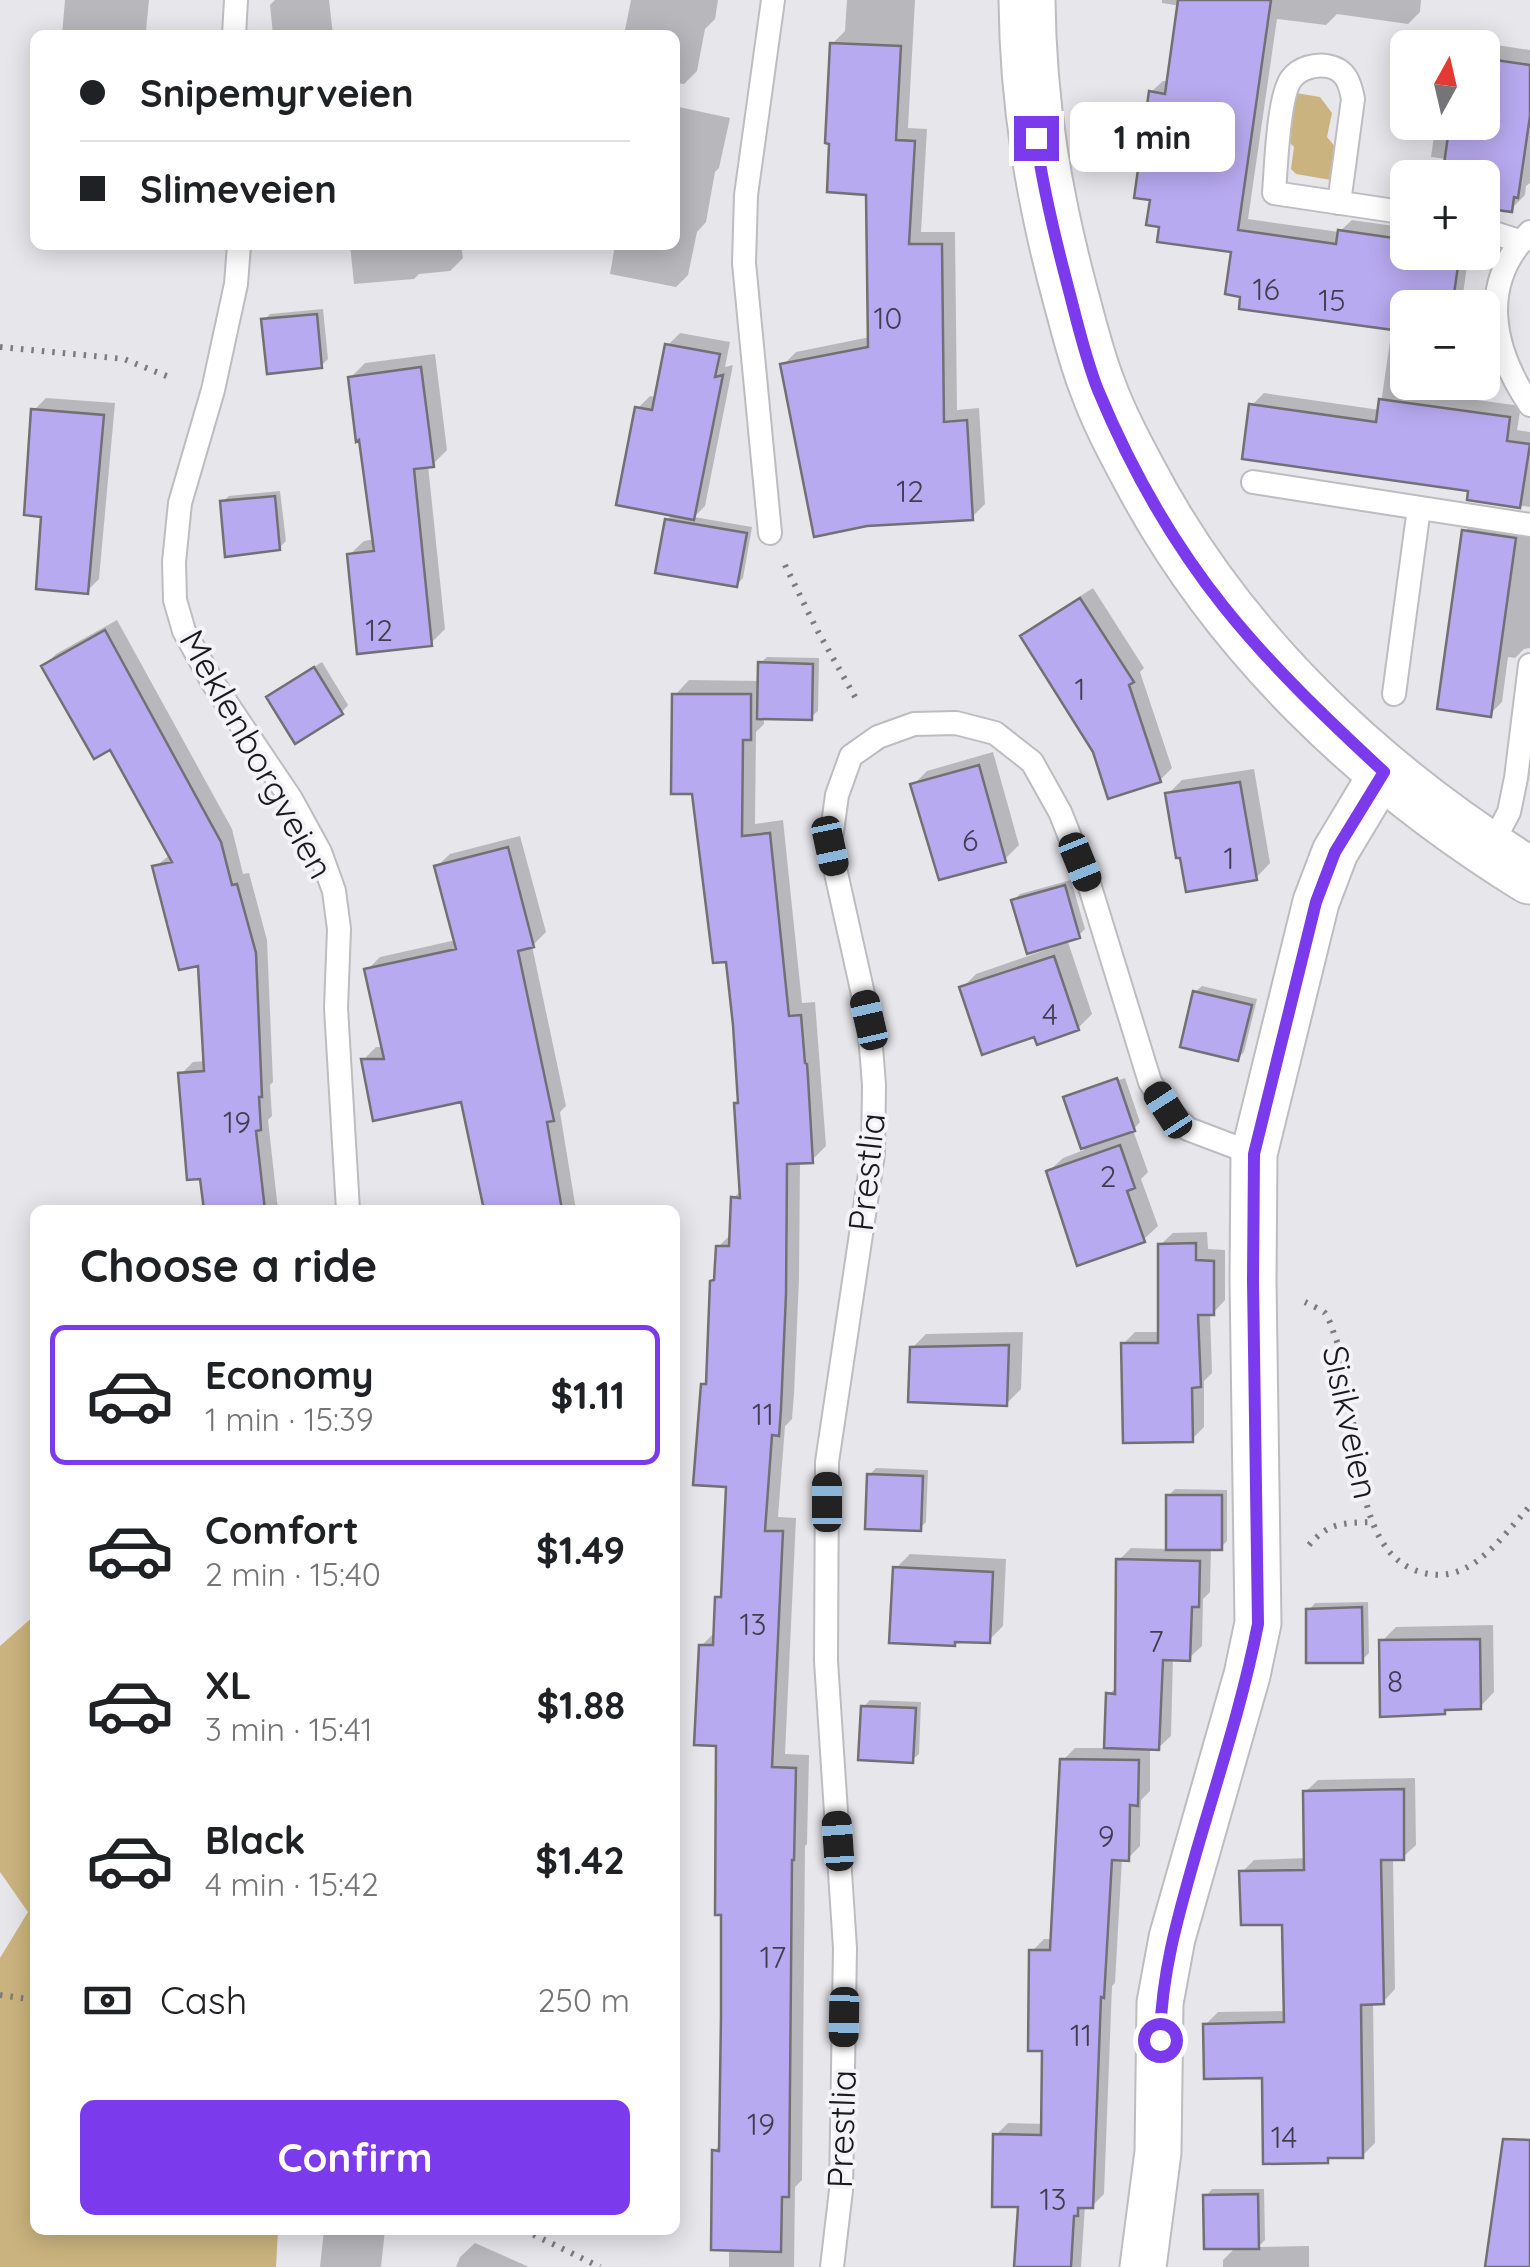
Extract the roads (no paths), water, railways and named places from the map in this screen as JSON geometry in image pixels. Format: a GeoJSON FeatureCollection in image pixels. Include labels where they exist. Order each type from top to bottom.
{"type":"FeatureCollection","features":[{"type":"Feature","properties":{"kind":"street"},"geometry":{"type":"LineString","coordinates":[[1027,0],[1032,98],[1042,178],[1058,250],[1097,386],[1157,509],[1222,604],[1299,690],[1384,772],[1509,863]]}},
{"type":"Feature","properties":{"kind":"street"},"geometry":{"type":"LineString","coordinates":[[1144,2267],[1158,2152],[1160,2003],[1172,1938],[1248,1676],[1258,1624],[1254,1154],[1316,902],[1335,852],[1384,772]]}},
{"type":"Feature","properties":{"kind":"lane"},"geometry":{"type":"LineString","coordinates":[[234,30],[236,0]]}},
{"type":"Feature","properties":{"kind":"lane"},"geometry":{"type":"LineString","coordinates":[[770,532],[744,263],[746,195],[773,0]]}},
{"type":"Feature","properties":{"kind":"lane"},"geometry":{"type":"LineString","coordinates":[[1340,204],[1353,99],[1350,82],[1342,72],[1328,66],[1310,66],[1292,77],[1285,95],[1274,193],[1340,204],[1390,210]]}},
{"type":"Feature","properties":{"kind":"lane"},"geometry":{"type":"LineString","coordinates":[[1500,232],[1526,237],[1504,267],[1494,314],[1504,358],[1530,405]]}},
{"type":"Feature","properties":{"kind":"lane","name":"Meklenborgveien"},"geometry":{"type":"LineString","coordinates":[[239,250],[236,284],[212,393],[180,503],[175,600],[184,630],[213,684],[291,798],[320,852],[334,891],[340,929],[336,1008],[348,1205]]}},
{"type":"Feature","properties":{"kind":"lane"},"geometry":{"type":"LineString","coordinates":[[1253,482],[1530,525]]}},
{"type":"Feature","properties":{"kind":"lane"},"geometry":{"type":"LineString","coordinates":[[1394,694],[1419,508]]}},
{"type":"Feature","properties":{"kind":"lane"},"geometry":{"type":"LineString","coordinates":[[1509,863],[1509,812],[1530,664]]}},
{"type":"Feature","properties":{"kind":"lane","name":"Prestlia"},"geometry":{"type":"LineString","coordinates":[[832,2267],[840,2190],[845,1948],[826,1661],[827,1462],[872,1154],[874,1085],[869,1020],[830,846],[837,794],[850,756],[878,736],[914,724],[956,723],[995,733],[1032,762],[1060,812],[1090,886],[1150,1082],[1168,1110],[1188,1129],[1254,1154]]}}]}
